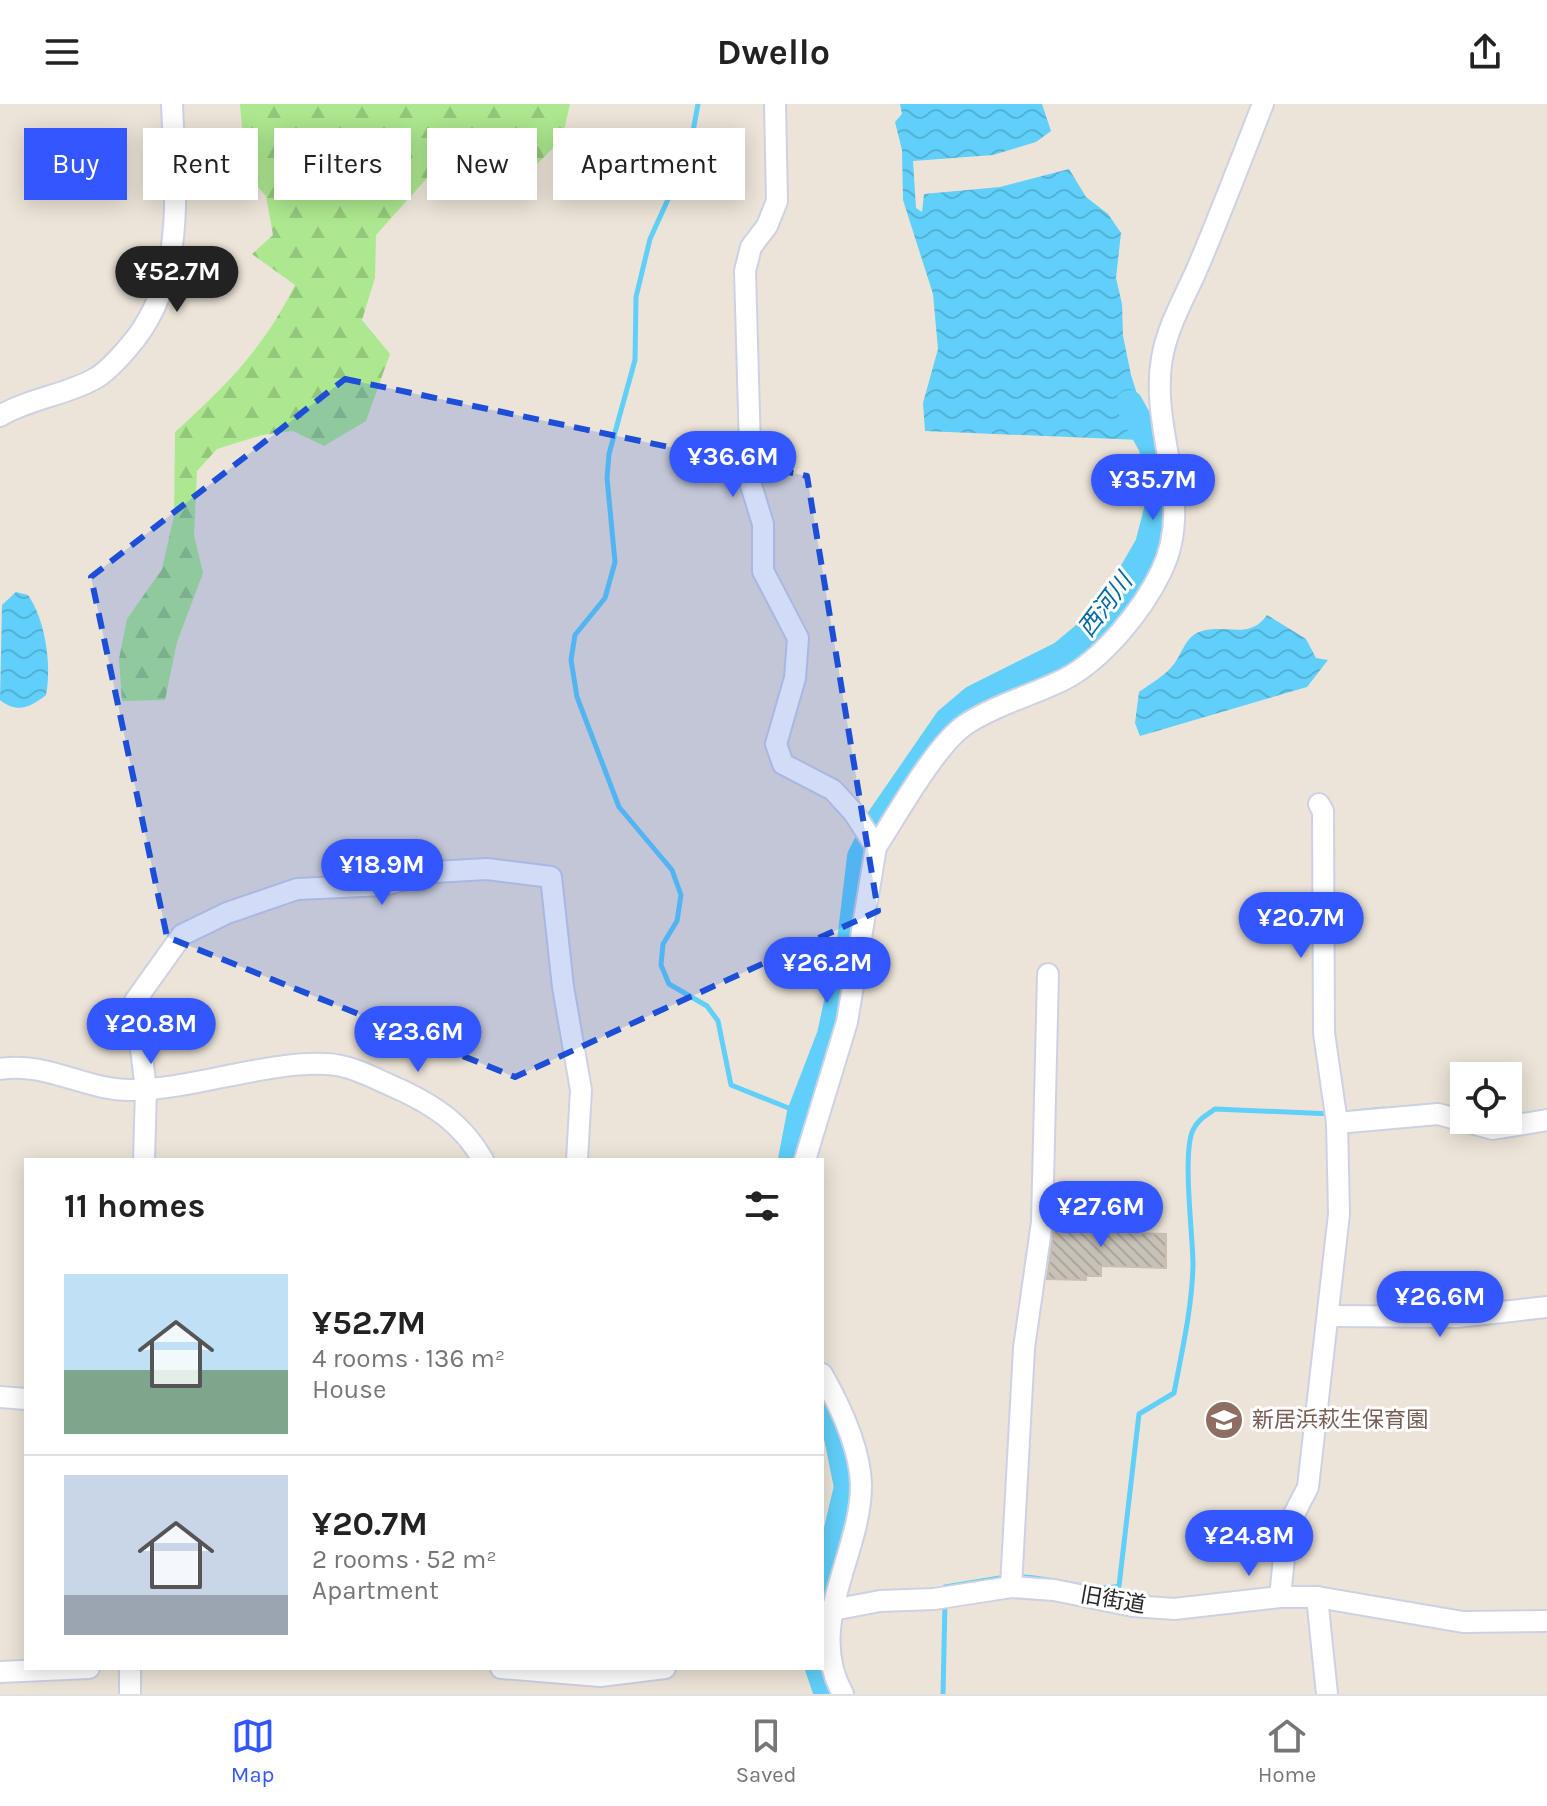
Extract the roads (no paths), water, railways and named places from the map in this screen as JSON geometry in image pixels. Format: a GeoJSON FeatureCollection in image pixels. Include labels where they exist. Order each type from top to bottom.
{"type":"FeatureCollection","features":[{"type":"Feature","properties":{"kind":"street"},"geometry":{"type":"LineString","coordinates":[[0,416],[22,403],[96,378],[149,325],[167,278],[174,234],[172,104]]}},
{"type":"Feature","properties":{"kind":"street"},"geometry":{"type":"LineString","coordinates":[[775,104],[777,201],[767,226],[751,247],[745,271],[751,485],[763,524],[763,571],[798,638],[795,678],[776,744],[783,764],[833,790],[854,813],[872,842]]}},
{"type":"Feature","properties":{"kind":"street"},"geometry":{"type":"LineString","coordinates":[[806,1158],[847,1022],[872,842],[964,726],[1068,677],[1106,650],[1160,574],[1172,544],[1177,507],[1160,405],[1162,360],[1168,332],[1199,265],[1263,104]]}},
{"type":"Feature","properties":{"kind":"street"},"geometry":{"type":"LineString","coordinates":[[1280,1597],[1287,1528],[1308,1487],[1330,1316],[1339,1214],[1336,1116],[1324,1033],[1323,811],[1319,804]]}},
{"type":"Feature","properties":{"kind":"street"},"geometry":{"type":"LineString","coordinates":[[144,1158],[146,1089],[135,1001],[182,935],[227,913],[297,889],[384,885],[433,872],[487,869],[551,877],[563,987],[581,1090],[577,1158]]}},
{"type":"Feature","properties":{"kind":"street"},"geometry":{"type":"LineString","coordinates":[[1012,1579],[1024,1348],[1042,1222],[1048,974]]}},
{"type":"Feature","properties":{"kind":"street"},"geometry":{"type":"LineString","coordinates":[[0,1069],[44,1069],[83,1082],[129,1091],[310,1065],[352,1068],[421,1099],[450,1118],[470,1138],[482,1158]]}},
{"type":"Feature","properties":{"kind":"street"},"geometry":{"type":"LineString","coordinates":[[1336,1116],[1438,1114],[1493,1129],[1547,1120]]}},
{"type":"Feature","properties":{"kind":"street"},"geometry":{"type":"LineString","coordinates":[[1330,1316],[1457,1317],[1547,1307]]}},
{"type":"Feature","properties":{"kind":"street"},"geometry":{"type":"LineString","coordinates":[[824,1379],[858,1459],[861,1486],[829,1610],[829,1659],[843,1694]]}},
{"type":"Feature","properties":{"kind":"street"},"geometry":{"type":"LineString","coordinates":[[0,1397],[24,1399]]}},
{"type":"Feature","properties":{"kind":"street","name":"旧街道"},"geometry":{"type":"LineString","coordinates":[[829,1610],[880,1601],[955,1597],[1012,1579],[1133,1606],[1174,1609],[1280,1597],[1317,1597],[1463,1622],[1547,1621]]}},
{"type":"Feature","properties":{"kind":"street"},"geometry":{"type":"LineString","coordinates":[[1317,1597],[1327,1694]]}},
{"type":"Feature","properties":{"kind":"street"},"geometry":{"type":"LineString","coordinates":[[0,1672],[44,1670]]}},
{"type":"Feature","properties":{"kind":"street"},"geometry":{"type":"LineString","coordinates":[[130,1670],[130,1694]]}},
{"type":"Feature","properties":{"kind":"street"},"geometry":{"type":"LineString","coordinates":[[526,1670],[600,1676],[649,1670]]}},
{"type":"Feature","properties":{"kind":"water"},"geometry":{"type":"Polygon","coordinates":[[[900,104],[1042,104],[1051,131],[1036,142],[993,155],[913,161],[916,208],[922,212],[924,194],[1000,187],[1069,169],[1086,197],[1108,214],[1121,233],[1116,278],[1131,375],[1139,400],[1146,406],[1146,435],[1141,440],[925,431],[923,403],[938,349],[933,294],[903,200],[902,150],[895,122],[902,114],[900,104]]]}},
{"type":"Feature","properties":{"kind":"water"},"geometry":{"type":"Polygon","coordinates":[[[16,592],[28,595],[39,617],[46,643],[48,670],[46,695],[29,706],[18,708],[0,700],[2,605],[16,592]]]}},
{"type":"Feature","properties":{"kind":"water"},"geometry":{"type":"Polygon","coordinates":[[[1267,615],[1306,639],[1316,658],[1328,660],[1307,687],[1140,736],[1135,723],[1139,692],[1171,668],[1192,636],[1211,629],[1253,627],[1267,615]]]}},
{"type":"Feature","properties":{"kind":"waterway"},"geometry":{"type":"LineString","coordinates":[[698,104],[689,153],[650,239],[636,297],[635,360],[609,454],[607,478],[615,562],[605,598],[575,635],[571,660],[577,697],[619,807],[672,870],[681,895],[677,921],[663,944],[661,965],[669,984],[707,1006],[718,1021],[731,1085],[801,1113]]}},
{"type":"Feature","properties":{"kind":"waterway","name":"西河川"},"geometry":{"type":"LineString","coordinates":[[792,1158],[801,1113],[831,1035],[851,941],[861,857],[881,818],[948,721],[974,699],[1062,655],[1092,630],[1120,595],[1149,545],[1160,502],[1153,447],[1129,404]]}},
{"type":"Feature","properties":{"kind":"waterway"},"geometry":{"type":"LineString","coordinates":[[1446,1107],[1450,1108]]}},
{"type":"Feature","properties":{"kind":"waterway"},"geometry":{"type":"LineString","coordinates":[[1016,1577],[1096,1588],[1119,1586],[1139,1414],[1174,1393],[1186,1329],[1193,1265],[1188,1157],[1195,1126],[1215,1109],[1332,1114]]}},
{"type":"Feature","properties":{"kind":"waterway"},"geometry":{"type":"LineString","coordinates":[[1354,1112],[1384,1109]]}},
{"type":"Feature","properties":{"kind":"waterway","name":"西河川"},"geometry":{"type":"LineString","coordinates":[[824,1406],[838,1437],[848,1487],[824,1600]]}},
{"type":"Feature","properties":{"kind":"waterway"},"geometry":{"type":"LineString","coordinates":[[945,1592],[945,1587],[1006,1577]]}},
{"type":"Feature","properties":{"kind":"waterway"},"geometry":{"type":"LineString","coordinates":[[943,1694],[945,1602]]}},
{"type":"Feature","properties":{"kind":"waterway","name":"西河川"},"geometry":{"type":"LineString","coordinates":[[820,1670],[828,1694]]}},
{"type":"Feature","properties":{"kind":"place","name":"新居浜萩生保育園"},"geometry":{"type":"Point","coordinates":[1224,1420]}}]}
